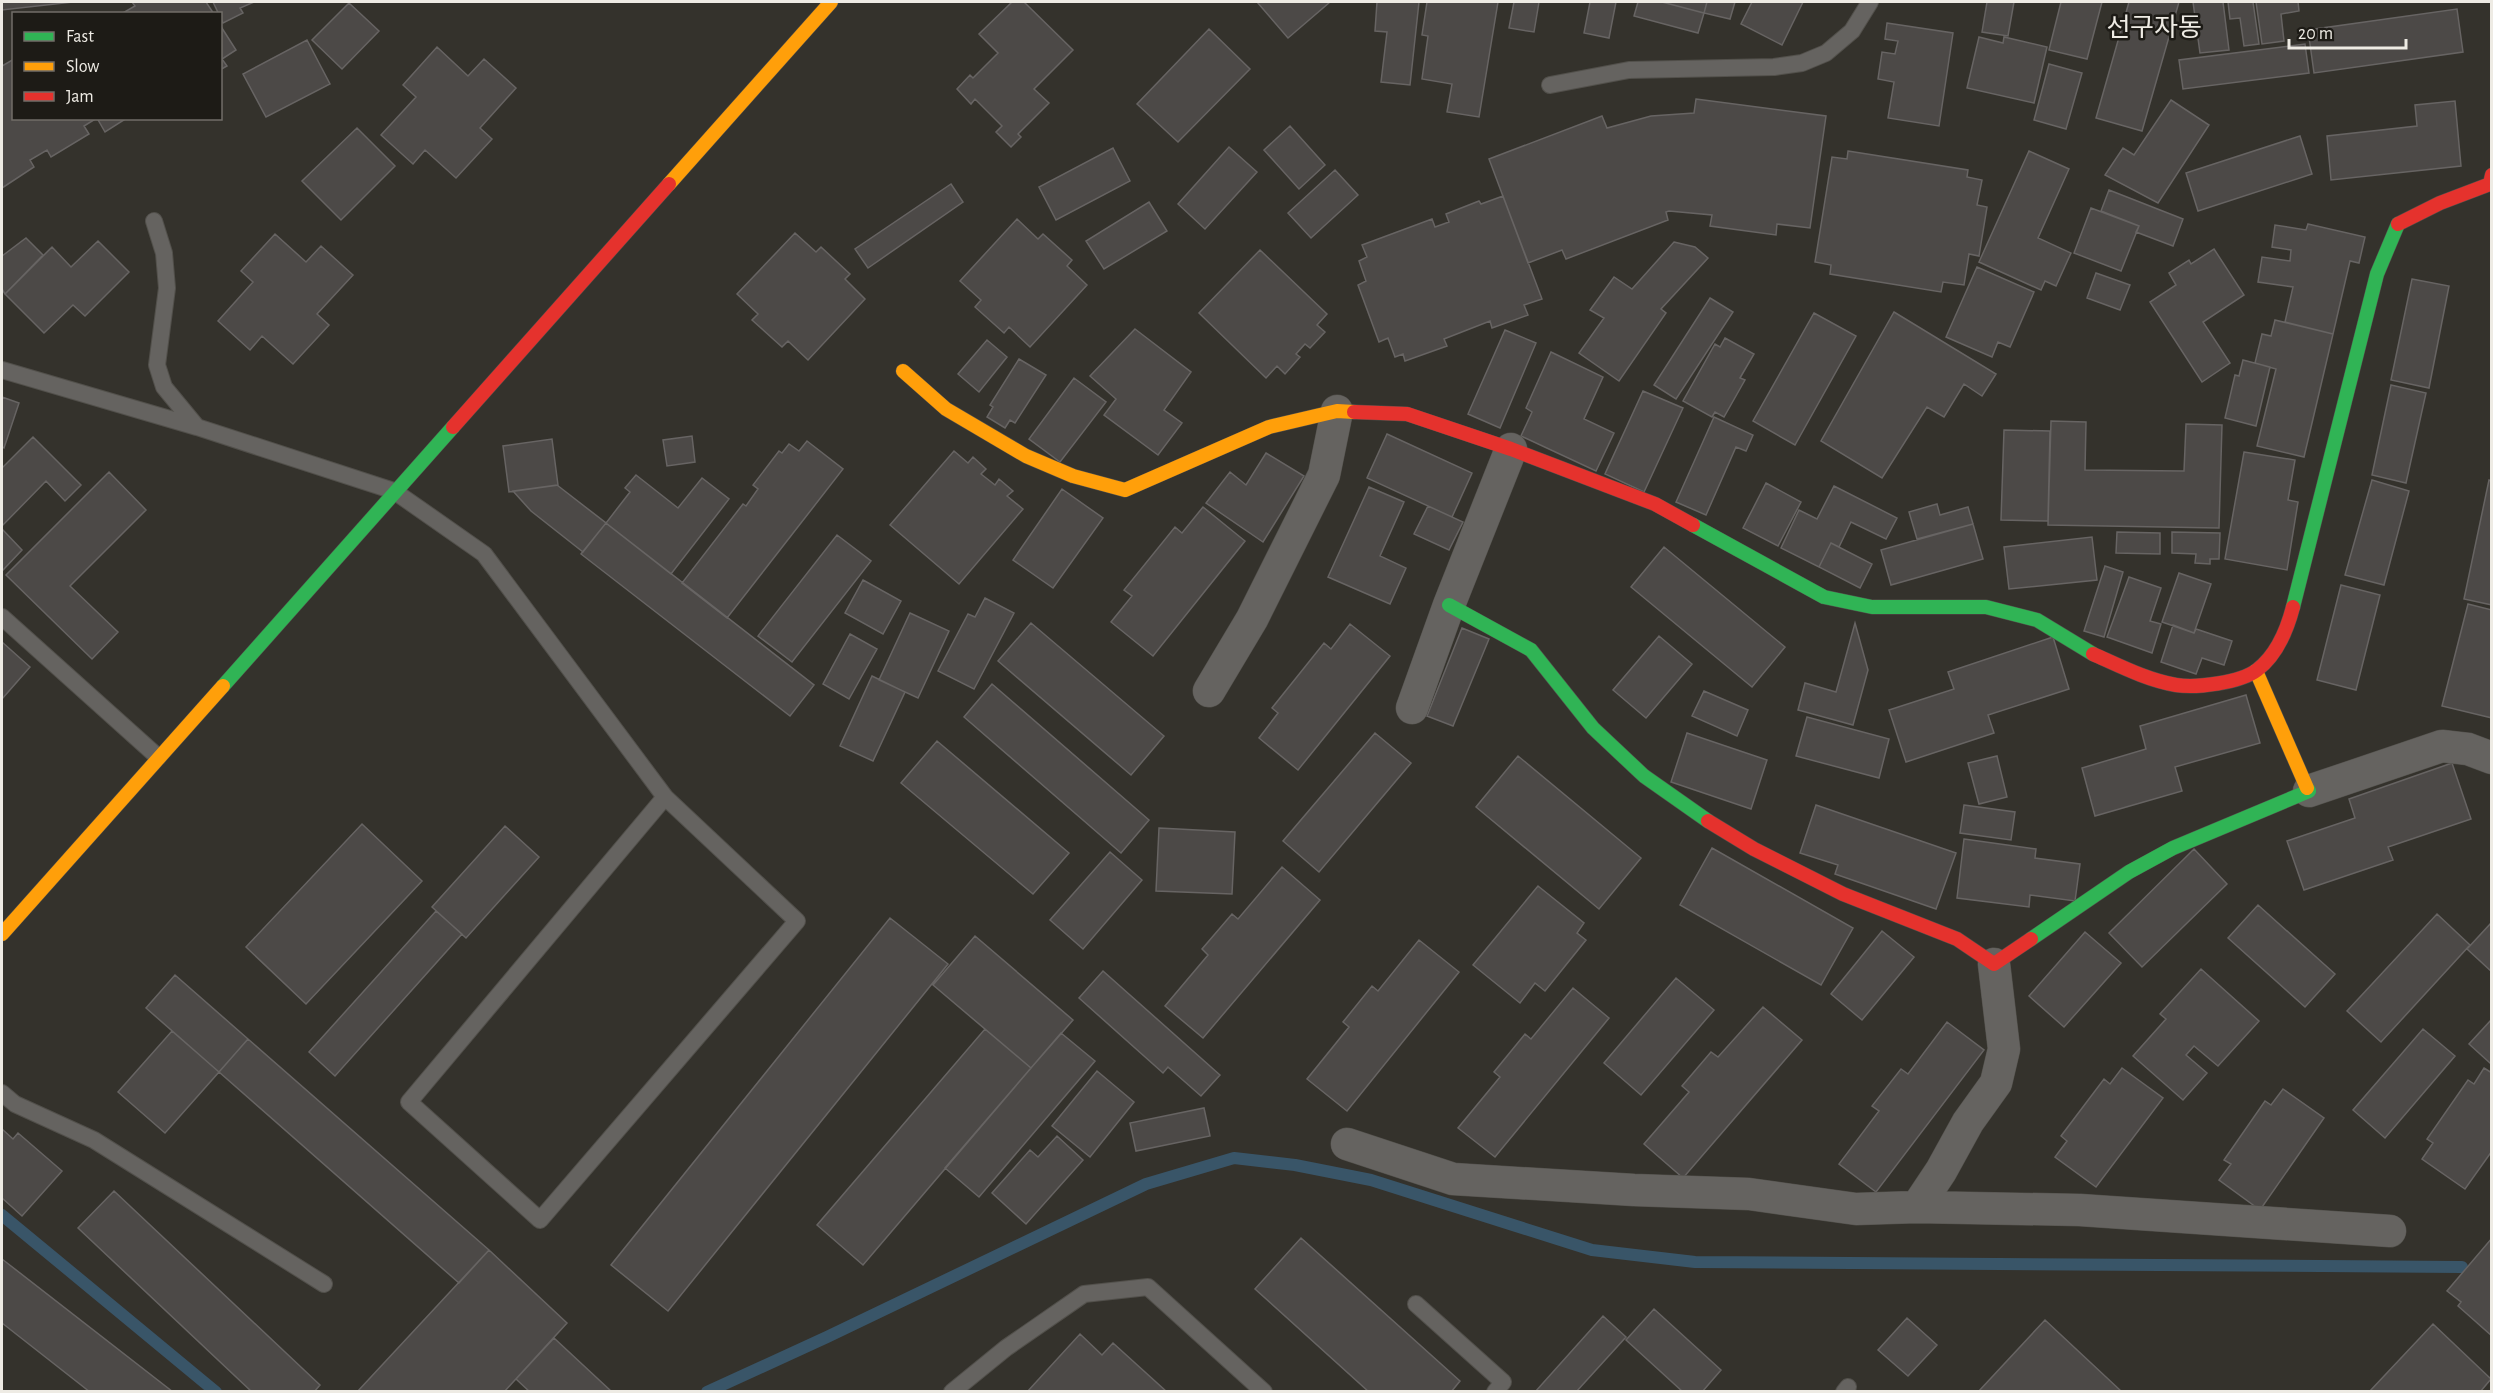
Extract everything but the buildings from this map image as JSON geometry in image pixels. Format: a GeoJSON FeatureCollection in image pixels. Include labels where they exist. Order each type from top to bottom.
{"type":"FeatureCollection","features":[{"type":"Feature","properties":{"kind":"street"},"geometry":{"type":"LineString","coordinates":[[2,934],[831,2]]}},
{"type":"Feature","properties":{"kind":"street"},"geometry":{"type":"LineString","coordinates":[[903,371],[946,409],[1026,456],[1073,476],[1125,490],[1269,427],[1337,411],[1407,414],[1511,449],[1655,504],[1824,597],[1872,607],[1986,607],[2037,620],[2092,654],[2149,678],[2177,684],[2205,685],[2228,681],[2256,671],[2274,652],[2288,627],[2377,274],[2399,222],[2490,184],[2492,175]]}},
{"type":"Feature","properties":{"kind":"street"},"geometry":{"type":"LineString","coordinates":[[1209,691],[1252,619],[1323,475],[1337,411]]}},
{"type":"Feature","properties":{"kind":"street"},"geometry":{"type":"LineString","coordinates":[[1412,708],[1449,605],[1511,449]]}},
{"type":"Feature","properties":{"kind":"street"},"geometry":{"type":"LineString","coordinates":[[1449,605],[1531,650],[1593,728],[1644,776],[1688,809],[1754,849],[1823,884],[1957,939],[1994,964],[2004,1049],[1996,1083],[1968,1122],[1941,1171],[1917,1207]]}},
{"type":"Feature","properties":{"kind":"street"},"geometry":{"type":"LineString","coordinates":[[2256,671],[2309,791]]}},
{"type":"Feature","properties":{"kind":"street"},"geometry":{"type":"LineString","coordinates":[[1994,964],[2129,872],[2173,848],[2309,791],[2442,746],[2468,749],[2492,758]]}},
{"type":"Feature","properties":{"kind":"street"},"geometry":{"type":"LineString","coordinates":[[1347,1144],[1453,1179],[1634,1190],[1749,1194],[1856,1209],[1917,1207],[2080,1210],[2390,1232]]}},
{"type":"Feature","properties":{"kind":"lane"},"geometry":{"type":"LineString","coordinates":[[1550,85],[1629,70],[1774,67],[1802,63],[1826,53],[1852,31],[1870,2]]}},
{"type":"Feature","properties":{"kind":"lane"},"geometry":{"type":"LineString","coordinates":[[154,221],[164,253],[167,288],[157,365],[164,387],[197,427]]}},
{"type":"Feature","properties":{"kind":"lane"},"geometry":{"type":"LineString","coordinates":[[2,370],[197,427],[394,491],[484,554],[665,797],[797,921],[540,1220],[409,1102],[665,797]]}},
{"type":"Feature","properties":{"kind":"lane"},"geometry":{"type":"LineString","coordinates":[[2,617],[158,757]]}},
{"type":"Feature","properties":{"kind":"lane"},"geometry":{"type":"LineString","coordinates":[[2,1094],[15,1104],[94,1140],[324,1284]]}},
{"type":"Feature","properties":{"kind":"lane"},"geometry":{"type":"LineString","coordinates":[[952,1392],[1006,1348],[1084,1294],[1148,1287],[1245,1386],[1264,1392]]}},
{"type":"Feature","properties":{"kind":"lane"},"geometry":{"type":"LineString","coordinates":[[1416,1304],[1503,1382],[1495,1392]]}},
{"type":"Feature","properties":{"kind":"waterway"},"geometry":{"type":"LineString","coordinates":[[707,1392],[1146,1184],[1234,1158],[1295,1165],[1371,1180],[1592,1250],[1695,1262],[2462,1267]]}},
{"type":"Feature","properties":{"kind":"waterway"},"geometry":{"type":"LineString","coordinates":[[2,1215],[216,1392]]}},
{"type":"Feature","properties":{"kind":"traffic: fast"},"geometry":{"type":"LineString","coordinates":[[2293,607],[2377,274],[2398,224]]}},
{"type":"Feature","properties":{"kind":"traffic: fast"},"geometry":{"type":"LineString","coordinates":[[223,686],[453,427]]}},
{"type":"Feature","properties":{"kind":"traffic: fast"},"geometry":{"type":"LineString","coordinates":[[1693,525],[1824,597],[1872,607],[1986,607],[2037,620],[2093,654]]}},
{"type":"Feature","properties":{"kind":"traffic: fast"},"geometry":{"type":"LineString","coordinates":[[1449,605],[1531,650],[1593,728],[1644,776],[1708,821]]}},
{"type":"Feature","properties":{"kind":"traffic: fast"},"geometry":{"type":"LineString","coordinates":[[2031,939],[2129,872],[2173,848],[2309,791],[2307,788]]}},
{"type":"Feature","properties":{"kind":"traffic: slow"},"geometry":{"type":"LineString","coordinates":[[669,184],[831,2]]}},
{"type":"Feature","properties":{"kind":"traffic: slow"},"geometry":{"type":"LineString","coordinates":[[903,371],[946,409],[1026,456],[1073,476],[1125,490],[1269,427],[1337,411],[1354,412]]}},
{"type":"Feature","properties":{"kind":"traffic: slow"},"geometry":{"type":"LineString","coordinates":[[2256,671],[2307,788]]}},
{"type":"Feature","properties":{"kind":"traffic: slow"},"geometry":{"type":"LineString","coordinates":[[2,934],[223,686]]}},
{"type":"Feature","properties":{"kind":"traffic: jam"},"geometry":{"type":"LineString","coordinates":[[2398,224],[2440,203],[2490,184],[2492,175]]}},
{"type":"Feature","properties":{"kind":"traffic: jam"},"geometry":{"type":"LineString","coordinates":[[453,427],[669,184]]}},
{"type":"Feature","properties":{"kind":"traffic: jam"},"geometry":{"type":"LineString","coordinates":[[1354,412],[1407,414],[1511,449],[1655,504],[1693,525]]}},
{"type":"Feature","properties":{"kind":"traffic: jam"},"geometry":{"type":"LineString","coordinates":[[2093,654],[2165,683],[2185,686],[2229,681],[2249,675],[2264,664],[2276,650],[2293,607]]}},
{"type":"Feature","properties":{"kind":"traffic: jam"},"geometry":{"type":"LineString","coordinates":[[1708,821],[1754,849],[1843,894],[1957,939],[1994,964],[2031,939]]}},
{"type":"Feature","properties":{"kind":"district","name":"선구자동"},"geometry":{"type":"Point","coordinates":[2154,28]}}]}
